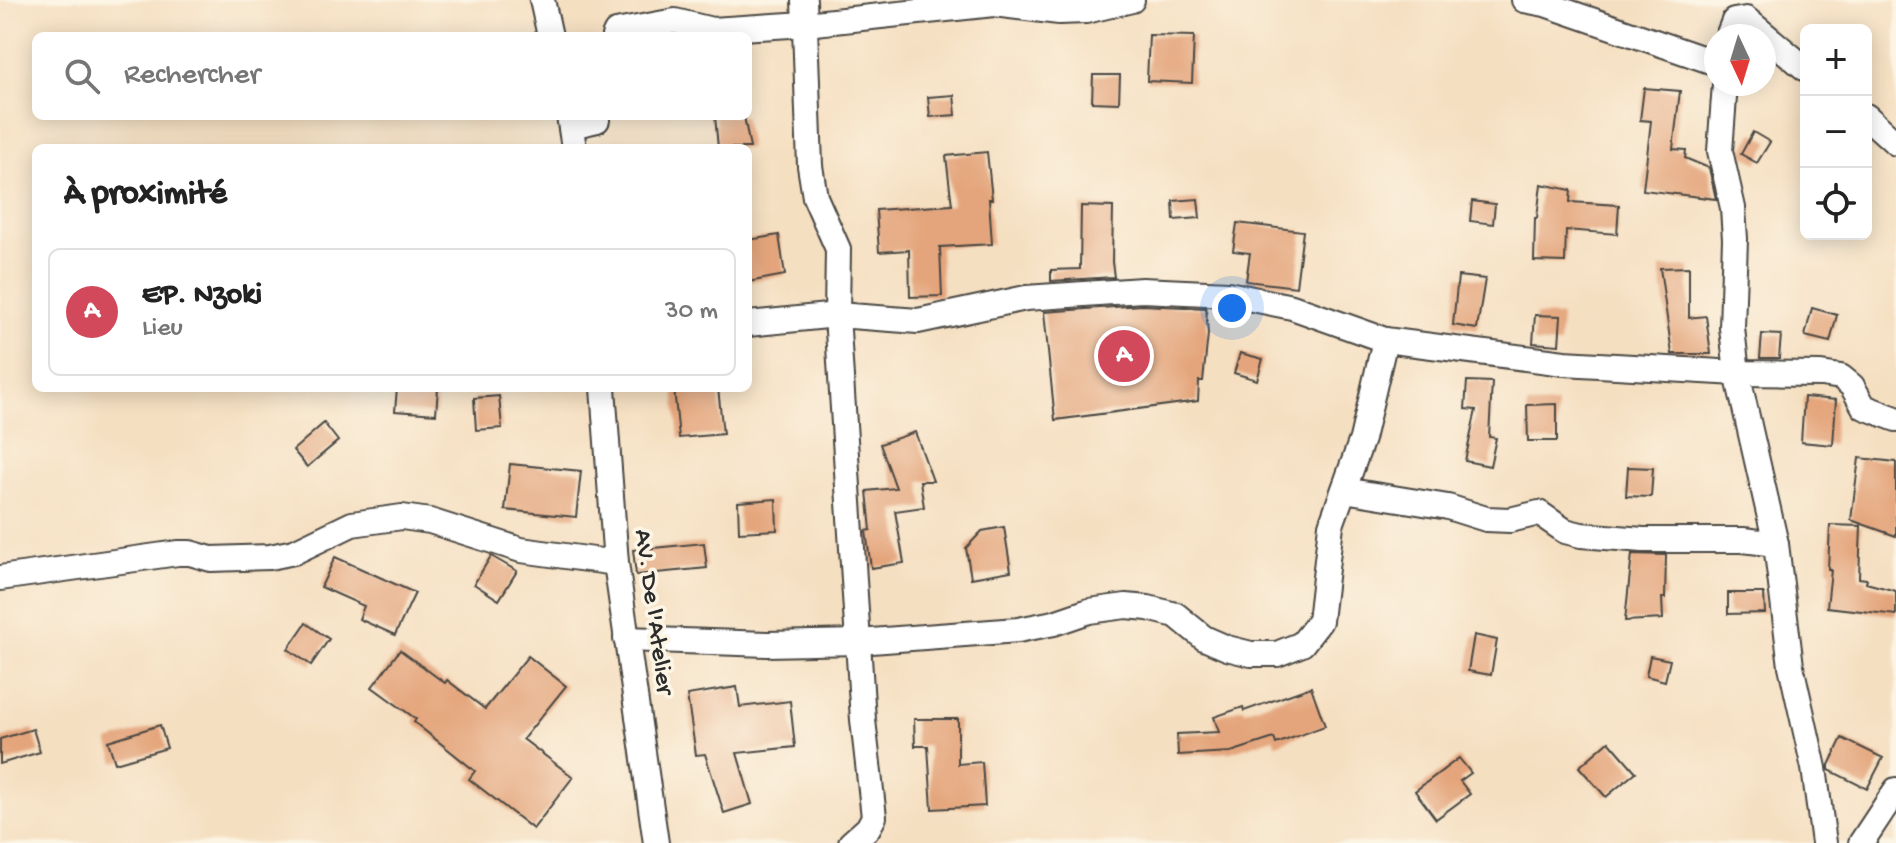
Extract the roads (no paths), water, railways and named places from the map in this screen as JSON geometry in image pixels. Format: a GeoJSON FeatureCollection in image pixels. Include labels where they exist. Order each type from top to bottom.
{"type":"FeatureCollection","features":[{"type":"Feature","properties":{"kind":"street"},"geometry":{"type":"LineString","coordinates":[[542,0],[549,32]]}},
{"type":"Feature","properties":{"kind":"street"},"geometry":{"type":"LineString","coordinates":[[616,32],[675,21],[712,30],[804,12],[994,4],[1047,11],[1086,11],[1132,0]]}},
{"type":"Feature","properties":{"kind":"street"},"geometry":{"type":"LineString","coordinates":[[1524,0],[1545,4],[1704,59]]}},
{"type":"Feature","properties":{"kind":"street"},"geometry":{"type":"LineString","coordinates":[[804,12],[810,166],[815,197],[838,249],[837,315],[858,642],[874,817],[868,828],[851,843]]}},
{"type":"Feature","properties":{"kind":"street"},"geometry":{"type":"LineString","coordinates":[[1733,24],[1746,19],[1752,24]]}},
{"type":"Feature","properties":{"kind":"street"},"geometry":{"type":"LineString","coordinates":[[1776,44],[1800,64]]}},
{"type":"Feature","properties":{"kind":"street"},"geometry":{"type":"LineString","coordinates":[[1724,96],[1720,151],[1733,208],[1732,328],[1737,373],[1776,544],[1791,666],[1814,768],[1824,843]]}},
{"type":"Feature","properties":{"kind":"street"},"geometry":{"type":"LineString","coordinates":[[571,130],[597,120]]}},
{"type":"Feature","properties":{"kind":"street"},"geometry":{"type":"LineString","coordinates":[[1872,121],[1896,143]]}},
{"type":"Feature","properties":{"kind":"street"},"geometry":{"type":"LineString","coordinates":[[752,324],[837,315],[918,321],[1026,298],[1142,290],[1228,294],[1292,307],[1385,340],[1564,363],[1841,377],[1852,386],[1864,407],[1896,419]]}},
{"type":"Feature","properties":{"kind":"street"},"geometry":{"type":"LineString","coordinates":[[626,639],[767,644],[858,642],[1018,630],[1054,623],[1089,611],[1126,606],[1176,615],[1204,638],[1227,648],[1251,654],[1277,654],[1302,644],[1320,621],[1331,525],[1362,439],[1385,340]]}},
{"type":"Feature","properties":{"kind":"street","name":"AV. De l'Atelier"},"geometry":{"type":"LineString","coordinates":[[603,392],[616,563],[656,843]]}},
{"type":"Feature","properties":{"kind":"street"},"geometry":{"type":"LineString","coordinates":[[1344,490],[1448,507],[1486,519],[1510,520],[1539,513],[1565,531],[1581,535],[1643,540],[1743,540],[1776,544]]}},
{"type":"Feature","properties":{"kind":"street"},"geometry":{"type":"LineString","coordinates":[[0,578],[178,553],[211,559],[270,557],[294,552],[352,524],[402,517],[430,521],[521,550],[616,563]]}},
{"type":"Feature","properties":{"kind":"street"},"geometry":{"type":"LineString","coordinates":[[1865,838],[1896,790]]}},
{"type":"Feature","properties":{"kind":"street"},"geometry":{"type":"LineString","coordinates":[[1865,838],[1896,827]]}},
{"type":"Feature","properties":{"kind":"place","name":"EP. Nzoki"},"geometry":{"type":"Point","coordinates":[1124,356]}}]}
